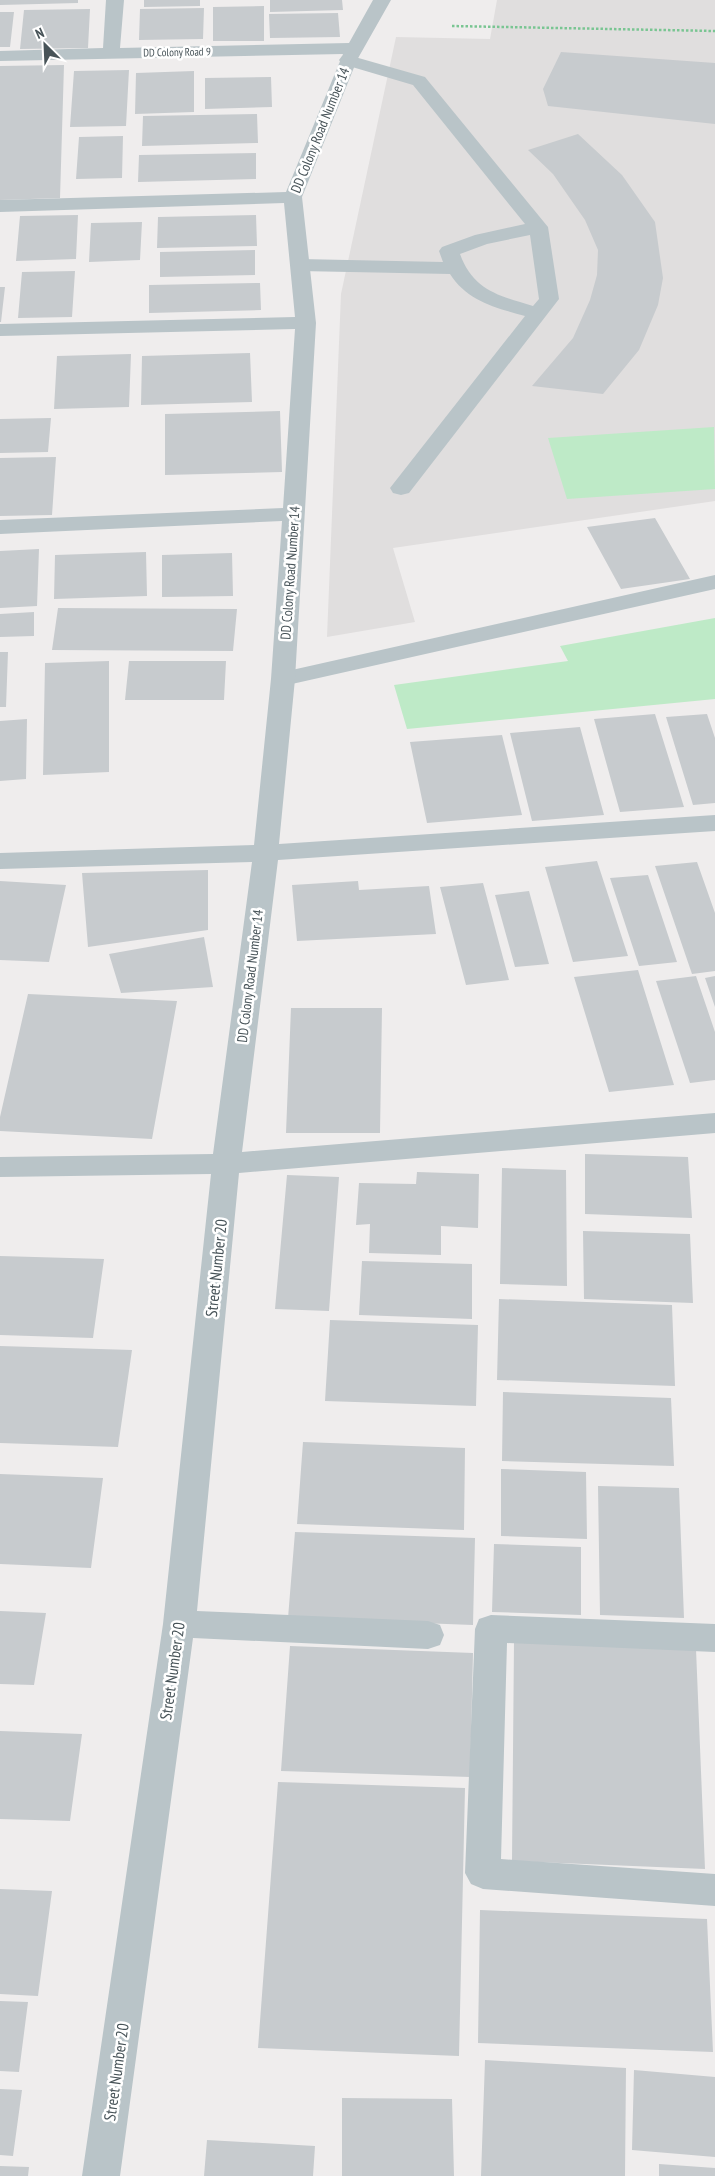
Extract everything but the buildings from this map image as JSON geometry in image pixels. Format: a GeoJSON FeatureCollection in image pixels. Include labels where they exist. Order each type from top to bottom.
{"type":"FeatureCollection","features":[{"type":"Feature","properties":{"kind":"street"},"geometry":{"type":"LineString","coordinates":[[111,53],[115,0]]}},
{"type":"Feature","properties":{"kind":"street","name":"DD Colony Road Number 14"},"geometry":{"type":"LineString","coordinates":[[226,1164],[266,853],[283,679],[306,323],[293,197],[352,54],[382,0]]}},
{"type":"Feature","properties":{"kind":"street","name":"DD Colony Road 9"},"geometry":{"type":"LineString","coordinates":[[0,56],[111,53],[352,54],[418,81],[538,227]]}},
{"type":"Feature","properties":{"kind":"street"},"geometry":{"type":"LineString","coordinates":[[0,206],[293,197]]}},
{"type":"Feature","properties":{"kind":"street"},"geometry":{"type":"LineString","coordinates":[[401,488],[538,314],[549,299],[538,227],[482,239],[449,251],[454,268],[478,295],[538,314]]}},
{"type":"Feature","properties":{"kind":"street"},"geometry":{"type":"LineString","coordinates":[[300,265],[454,268]]}},
{"type":"Feature","properties":{"kind":"street"},"geometry":{"type":"LineString","coordinates":[[0,330],[306,323]]}},
{"type":"Feature","properties":{"kind":"street"},"geometry":{"type":"LineString","coordinates":[[0,527],[294,514]]}},
{"type":"Feature","properties":{"kind":"street"},"geometry":{"type":"LineString","coordinates":[[283,679],[715,582]]}},
{"type":"Feature","properties":{"kind":"street"},"geometry":{"type":"LineString","coordinates":[[0,861],[266,853],[715,823]]}},
{"type":"Feature","properties":{"kind":"street"},"geometry":{"type":"LineString","coordinates":[[0,1167],[226,1164],[715,1123]]}},
{"type":"Feature","properties":{"kind":"street","name":"Street Number 20"},"geometry":{"type":"LineString","coordinates":[[101,2176],[179,1624],[226,1164]]}},
{"type":"Feature","properties":{"kind":"street"},"geometry":{"type":"LineString","coordinates":[[179,1624],[428,1635]]}},
{"type":"Feature","properties":{"kind":"street"},"geometry":{"type":"LineString","coordinates":[[715,1638],[491,1629],[483,1873],[715,1890]]}},
{"type":"Feature","properties":{"kind":"path"},"geometry":{"type":"LineString","coordinates":[[452,26],[715,31]]}},
{"type":"Feature","properties":{"kind":"shaded area"},"geometry":{"type":"Polygon","coordinates":[[[497,0],[715,0],[715,501],[393,548],[415,622],[327,637],[341,294],[396,37],[490,39],[497,0]]]}},
{"type":"Feature","properties":{"kind":"green space"},"geometry":{"type":"Polygon","coordinates":[[[714,427],[715,489],[567,499],[548,438],[714,427]]]}},
{"type":"Feature","properties":{"kind":"green space"},"geometry":{"type":"Polygon","coordinates":[[[715,618],[715,699],[407,729],[394,685],[568,661],[560,646],[715,618]]]}}]}
